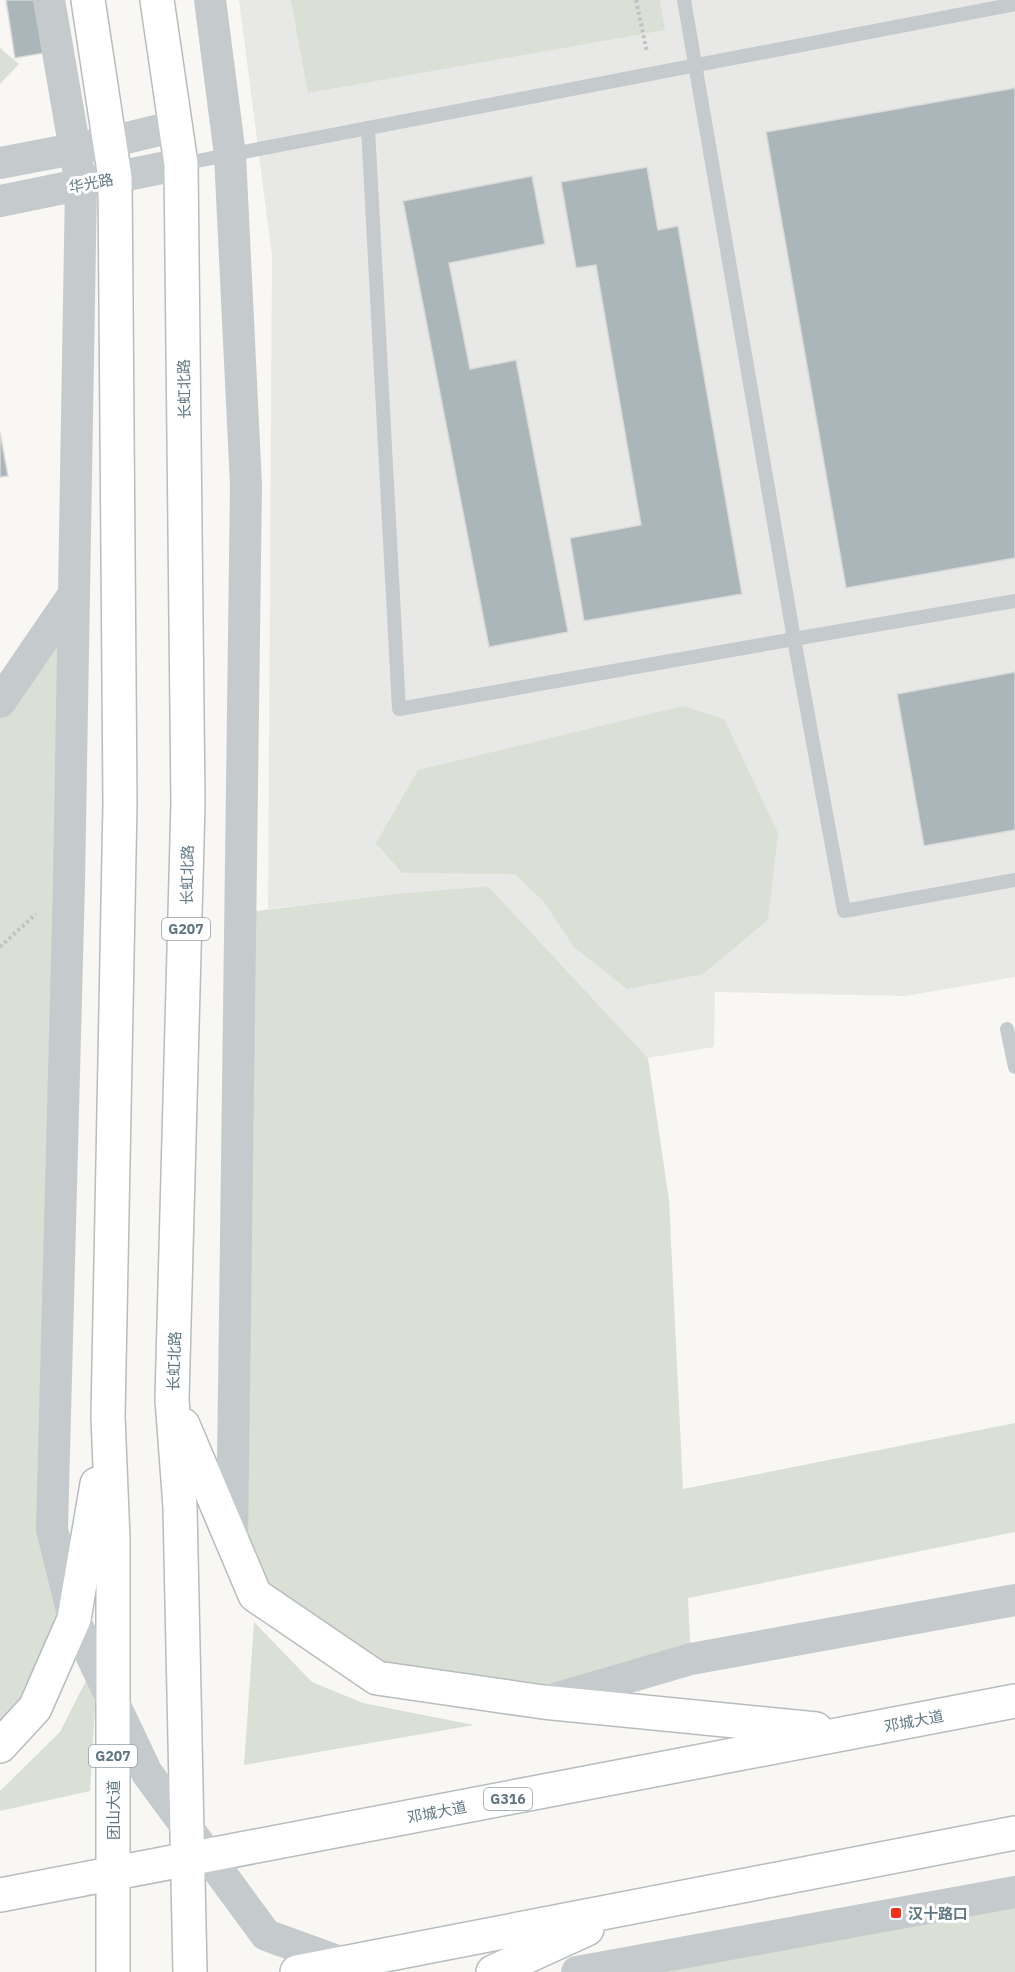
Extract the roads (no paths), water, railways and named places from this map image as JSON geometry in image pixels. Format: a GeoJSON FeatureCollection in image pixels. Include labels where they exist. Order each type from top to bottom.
{"type":"FeatureCollection","features":[{"type":"Feature","properties":{"kind":"highway","name":"G207"},"geometry":{"type":"LineString","coordinates":[[88,0],[115,178],[120,803],[108,1417]]}},
{"type":"Feature","properties":{"kind":"highway","name":"长虹北路"},"geometry":{"type":"LineString","coordinates":[[157,0],[181,164],[189,803],[172,1399],[180,1507],[187,1860]]}},
{"type":"Feature","properties":{"kind":"highway"},"geometry":{"type":"LineString","coordinates":[[172,1399],[255,1595],[377,1678],[543,1702],[850,1733]]}},
{"type":"Feature","properties":{"kind":"highway"},"geometry":{"type":"LineString","coordinates":[[0,1746],[35,1708],[74,1618],[108,1417]]}},
{"type":"Feature","properties":{"kind":"highway","name":"团山大道"},"geometry":{"type":"LineString","coordinates":[[108,1417],[113,1539],[113,1972]]}},
{"type":"Feature","properties":{"kind":"highway","name":"邓城大道"},"geometry":{"type":"LineString","coordinates":[[0,1895],[1015,1701]]}},
{"type":"Feature","properties":{"kind":"highway"},"geometry":{"type":"LineString","coordinates":[[297,1972],[1015,1833]]}},
{"type":"Feature","properties":{"kind":"highway","name":"G207"},"geometry":{"type":"LineString","coordinates":[[187,1860],[190,1972]]}},
{"type":"Feature","properties":{"kind":"highway"},"geometry":{"type":"LineString","coordinates":[[493,1972],[634,1907]]}},
{"type":"Feature","properties":{"kind":"street"},"geometry":{"type":"LineString","coordinates":[[49,0],[81,185],[69,871],[52,1529],[74,1618],[147,1773],[266,1935],[368,1972]]}},
{"type":"Feature","properties":{"kind":"street"},"geometry":{"type":"LineString","coordinates":[[210,0],[231,154],[246,485],[232,1540]]}},
{"type":"Feature","properties":{"kind":"street"},"geometry":{"type":"LineString","coordinates":[[0,163],[110,142],[176,126]]}},
{"type":"Feature","properties":{"kind":"street","name":"华光路"},"geometry":{"type":"LineString","coordinates":[[0,201],[181,164]]}},
{"type":"Feature","properties":{"kind":"street"},"geometry":{"type":"LineString","coordinates":[[0,702],[74,594]]}},
{"type":"Feature","properties":{"kind":"street"},"geometry":{"type":"LineString","coordinates":[[543,1702],[692,1659],[1015,1600]]}},
{"type":"Feature","properties":{"kind":"street"},"geometry":{"type":"LineString","coordinates":[[577,1972],[1015,1892]]}},
{"type":"Feature","properties":{"kind":"lane"},"geometry":{"type":"LineString","coordinates":[[684,0],[844,911],[1015,880]]}},
{"type":"Feature","properties":{"kind":"lane"},"geometry":{"type":"LineString","coordinates":[[181,164],[1015,4]]}},
{"type":"Feature","properties":{"kind":"lane"},"geometry":{"type":"LineString","coordinates":[[368,128],[399,709],[1015,602]]}},
{"type":"Feature","properties":{"kind":"lane"},"geometry":{"type":"LineString","coordinates":[[1007,1029],[1015,1067]]}},
{"type":"Feature","properties":{"kind":"place","name":"汉十路口"},"geometry":{"type":"Point","coordinates":[896,1913]}}]}
